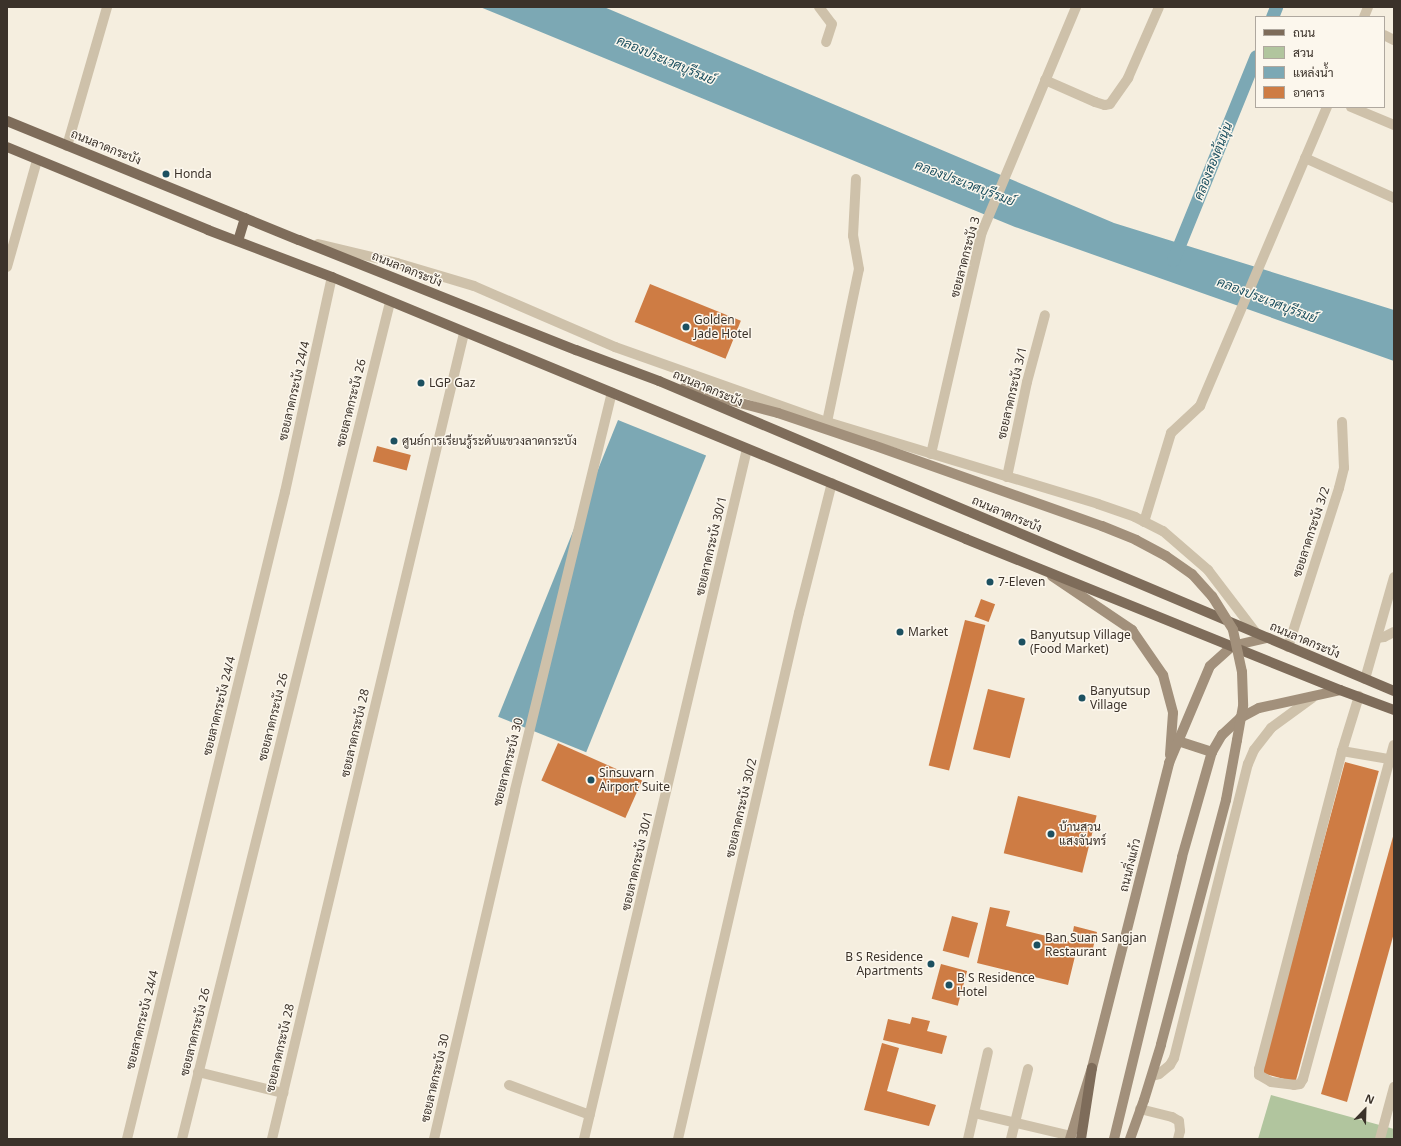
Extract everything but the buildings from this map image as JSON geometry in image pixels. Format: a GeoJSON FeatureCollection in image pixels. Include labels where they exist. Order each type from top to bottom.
{"type":"FeatureCollection","features":[{"type":"Feature","properties":{"kind":"main road","name":"ถนนลาดกระบัง"},"geometry":{"type":"LineString","coordinates":[[7,121],[299,240],[576,350],[659,381],[1394,691]]}},
{"type":"Feature","properties":{"kind":"main road"},"geometry":{"type":"LineString","coordinates":[[7,147],[332,278],[1041,569],[1340,690],[1394,710]]}},
{"type":"Feature","properties":{"kind":"main road"},"geometry":{"type":"LineString","coordinates":[[238,241],[245,218]]}},
{"type":"Feature","properties":{"kind":"main road"},"geometry":{"type":"LineString","coordinates":[[659,381],[778,414],[873,445],[1102,526],[1166,556],[1192,574],[1212,596],[1233,630],[1242,672],[1243,706],[1239,733],[1226,800],[1161,1045],[1130,1139]]}},
{"type":"Feature","properties":{"kind":"main road"},"geometry":{"type":"LineString","coordinates":[[1041,569],[1132,630],[1163,675],[1173,713],[1169,763]]}},
{"type":"Feature","properties":{"kind":"main road","name":"ถนนกิ่งแก้ว"},"geometry":{"type":"LineString","coordinates":[[1070,1138],[1092,1068],[1169,763],[1210,666],[1232,646],[1268,638]]}},
{"type":"Feature","properties":{"kind":"main road"},"geometry":{"type":"LineString","coordinates":[[1114,1139],[1182,857],[1212,752],[1222,735],[1240,718],[1259,708],[1281,702],[1312,698],[1340,690]]}},
{"type":"Feature","properties":{"kind":"main road"},"geometry":{"type":"LineString","coordinates":[[1178,741],[1212,752]]}},
{"type":"Feature","properties":{"kind":"main road"},"geometry":{"type":"LineString","coordinates":[[1081,1139],[1092,1068]]}},
{"type":"Feature","properties":{"kind":"street"},"geometry":{"type":"LineString","coordinates":[[67,146],[107,7]]}},
{"type":"Feature","properties":{"kind":"street"},"geometry":{"type":"LineString","coordinates":[[819,7],[832,24],[826,42]]}},
{"type":"Feature","properties":{"kind":"street","name":"ซอยลาดกระบัง 3"},"geometry":{"type":"LineString","coordinates":[[931,454],[982,232],[1076,7]]}},
{"type":"Feature","properties":{"kind":"street"},"geometry":{"type":"LineString","coordinates":[[1045,80],[1095,102],[1105,105],[1110,104],[1128,78],[1159,7]]}},
{"type":"Feature","properties":{"kind":"street"},"geometry":{"type":"LineString","coordinates":[[1385,36],[1394,40]]}},
{"type":"Feature","properties":{"kind":"street"},"geometry":{"type":"LineString","coordinates":[[1144,522],[1171,433],[1200,406],[1326,108]]}},
{"type":"Feature","properties":{"kind":"street"},"geometry":{"type":"LineString","coordinates":[[1353,108],[1394,125]]}},
{"type":"Feature","properties":{"kind":"street"},"geometry":{"type":"LineString","coordinates":[[1305,158],[1394,198]]}},
{"type":"Feature","properties":{"kind":"street"},"geometry":{"type":"LineString","coordinates":[[7,267],[37,160]]}},
{"type":"Feature","properties":{"kind":"street"},"geometry":{"type":"LineString","coordinates":[[827,422],[859,269],[853,236],[856,179]]}},
{"type":"Feature","properties":{"kind":"street"},"geometry":{"type":"LineString","coordinates":[[299,240],[397,263],[474,286],[615,347],[827,422],[1098,504],[1144,522],[1163,531],[1208,570],[1256,633]]}},
{"type":"Feature","properties":{"kind":"street","name":"ซอยลาดกระบัง 24/4"},"geometry":{"type":"LineString","coordinates":[[127,1139],[284,492],[332,278]]}},
{"type":"Feature","properties":{"kind":"street","name":"ซอยลาดกระบัง 26"},"geometry":{"type":"LineString","coordinates":[[182,1139],[390,302]]}},
{"type":"Feature","properties":{"kind":"street","name":"ซอยลาดกระบัง 3/1"},"geometry":{"type":"LineString","coordinates":[[1007,477],[1026,382],[1045,315]]}},
{"type":"Feature","properties":{"kind":"street","name":"ซอยลาดกระบัง 28"},"geometry":{"type":"LineString","coordinates":[[272,1139],[464,333]]}},
{"type":"Feature","properties":{"kind":"street","name":"ซอยลาดกระบัง 30"},"geometry":{"type":"LineString","coordinates":[[434,1139],[513,798],[612,393]]}},
{"type":"Feature","properties":{"kind":"street","name":"ซอยลาดกระบัง 3/2"},"geometry":{"type":"LineString","coordinates":[[1288,647],[1344,468],[1342,422]]}},
{"type":"Feature","properties":{"kind":"street","name":"ซอยลาดกระบัง 30/1"},"geometry":{"type":"LineString","coordinates":[[584,1139],[748,449]]}},
{"type":"Feature","properties":{"kind":"street","name":"ซอยลาดกระบัง 30/2"},"geometry":{"type":"LineString","coordinates":[[678,1139],[799,613],[832,483]]}},
{"type":"Feature","properties":{"kind":"street"},"geometry":{"type":"LineString","coordinates":[[1365,679],[1394,577]]}},
{"type":"Feature","properties":{"kind":"street"},"geometry":{"type":"LineString","coordinates":[[1377,638],[1384,637],[1394,632]]}},
{"type":"Feature","properties":{"kind":"street"},"geometry":{"type":"LineString","coordinates":[[1359,696],[1342,751],[1259,1069],[1259,1075],[1263,1079],[1271,1082],[1294,1085],[1300,1084],[1303,1079],[1394,744]]}},
{"type":"Feature","properties":{"kind":"street"},"geometry":{"type":"LineString","coordinates":[[1152,1076],[1159,1074],[1170,1065],[1174,1058],[1248,764],[1254,750],[1272,728],[1312,698]]}},
{"type":"Feature","properties":{"kind":"street"},"geometry":{"type":"LineString","coordinates":[[1342,751],[1389,759]]}},
{"type":"Feature","properties":{"kind":"street"},"geometry":{"type":"LineString","coordinates":[[968,1139],[988,1052]]}},
{"type":"Feature","properties":{"kind":"street"},"geometry":{"type":"LineString","coordinates":[[1011,1139],[1028,1069]]}},
{"type":"Feature","properties":{"kind":"street"},"geometry":{"type":"LineString","coordinates":[[198,1072],[283,1093]]}},
{"type":"Feature","properties":{"kind":"street"},"geometry":{"type":"LineString","coordinates":[[509,1085],[590,1115]]}},
{"type":"Feature","properties":{"kind":"street"},"geometry":{"type":"LineString","coordinates":[[1380,1139],[1394,1087]]}},
{"type":"Feature","properties":{"kind":"street"},"geometry":{"type":"LineString","coordinates":[[1140,1109],[1172,1117],[1179,1121],[1180,1131],[1178,1139]]}},
{"type":"Feature","properties":{"kind":"street"},"geometry":{"type":"LineString","coordinates":[[974,1113],[1070,1138]]}},
{"type":"Feature","properties":{"kind":"green space"},"geometry":{"type":"Polygon","coordinates":[[[1271,1095],[1394,1129],[1394,1139],[1258,1139],[1271,1095]]]}},
{"type":"Feature","properties":{"kind":"water","name":"คลองประเวศบุรีรมย์"},"geometry":{"type":"Polygon","coordinates":[[[480,7],[604,7],[1114,223],[1394,310],[1394,361],[1015,227],[480,7]]]}},
{"type":"Feature","properties":{"kind":"water"},"geometry":{"type":"Polygon","coordinates":[[[618,420],[706,456],[586,752],[498,717],[618,420]]]}},
{"type":"Feature","properties":{"kind":"waterway","name":"คลองสองต้นนุ่น"},"geometry":{"type":"LineString","coordinates":[[1272,16],[1276,7]]}},
{"type":"Feature","properties":{"kind":"waterway","name":"คลองสองต้นนุ่น"},"geometry":{"type":"LineString","coordinates":[[1173,260],[1255,58]]}},
{"type":"Feature","properties":{"kind":"place","name":"Honda"},"geometry":{"type":"Point","coordinates":[166,174]}},
{"type":"Feature","properties":{"kind":"place","name":"Golden Jade Hotel"},"geometry":{"type":"Point","coordinates":[686,327]}},
{"type":"Feature","properties":{"kind":"place","name":"LGP Gaz"},"geometry":{"type":"Point","coordinates":[421,383]}},
{"type":"Feature","properties":{"kind":"place","name":"ศูนย์การเรียนรู้ระดับแขวงลาดกระบัง"},"geometry":{"type":"Point","coordinates":[394,441]}},
{"type":"Feature","properties":{"kind":"place","name":"7-Eleven"},"geometry":{"type":"Point","coordinates":[990,582]}},
{"type":"Feature","properties":{"kind":"place","name":"Market"},"geometry":{"type":"Point","coordinates":[900,632]}},
{"type":"Feature","properties":{"kind":"place","name":"Banyutsup Village (Food Market)"},"geometry":{"type":"Point","coordinates":[1022,642]}},
{"type":"Feature","properties":{"kind":"place","name":"Banyutsup Village"},"geometry":{"type":"Point","coordinates":[1082,698]}},
{"type":"Feature","properties":{"kind":"place","name":"Sinsuvarn Airport Suite"},"geometry":{"type":"Point","coordinates":[591,780]}},
{"type":"Feature","properties":{"kind":"place","name":"บ้านสวน แสงจันทร์"},"geometry":{"type":"Point","coordinates":[1051,834]}},
{"type":"Feature","properties":{"kind":"place","name":"Ban Suan Sangjan Restaurant"},"geometry":{"type":"Point","coordinates":[1037,945]}},
{"type":"Feature","properties":{"kind":"place","name":"B S Residence Apartments"},"geometry":{"type":"Point","coordinates":[931,964]}},
{"type":"Feature","properties":{"kind":"place","name":"B S Residence Hotel"},"geometry":{"type":"Point","coordinates":[949,985]}}]}
